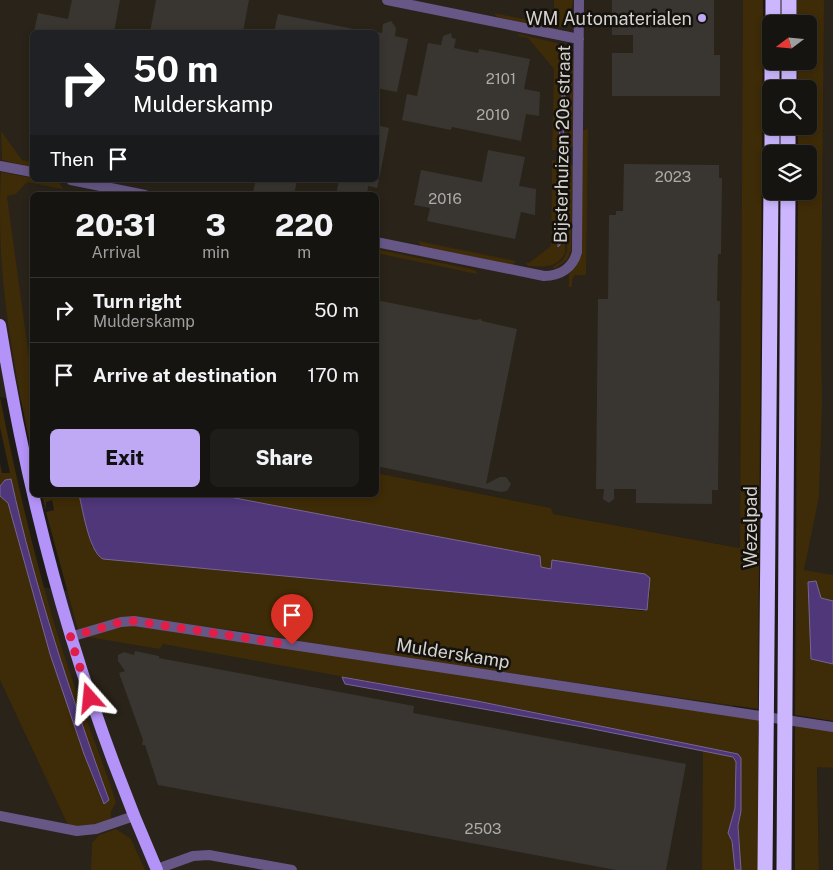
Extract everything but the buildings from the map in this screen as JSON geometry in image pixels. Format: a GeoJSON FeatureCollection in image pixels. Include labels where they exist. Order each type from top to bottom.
{"type":"FeatureCollection","features":[{"type":"Feature","properties":{"kind":"highway"},"geometry":{"type":"LineString","coordinates":[[773,0],[773,15]]}},
{"type":"Feature","properties":{"kind":"highway"},"geometry":{"type":"LineString","coordinates":[[789,0],[789,15]]}},
{"type":"Feature","properties":{"kind":"highway","name":"Wezelpad"},"geometry":{"type":"LineString","coordinates":[[765,870],[771,200]]}},
{"type":"Feature","properties":{"kind":"highway","name":"Wezelpad"},"geometry":{"type":"LineString","coordinates":[[784,870],[788,200]]}},
{"type":"Feature","properties":{"kind":"main road"},"geometry":{"type":"LineString","coordinates":[[0,325],[10,390],[30,486]]}},
{"type":"Feature","properties":{"kind":"main road"},"geometry":{"type":"LineString","coordinates":[[33,497],[49,566],[93,706],[134,816],[157,870]]}},
{"type":"Feature","properties":{"kind":"street"},"geometry":{"type":"LineString","coordinates":[[387,0],[579,39]]}},
{"type":"Feature","properties":{"kind":"street","name":"Bijsterhuizen 20e straat"},"geometry":{"type":"LineString","coordinates":[[379,243],[544,276],[555,275],[570,266],[577,252],[580,0]]}},
{"type":"Feature","properties":{"kind":"street"},"geometry":{"type":"LineString","coordinates":[[0,166],[30,172]]}},
{"type":"Feature","properties":{"kind":"street"},"geometry":{"type":"LineString","coordinates":[[81,182],[130,192]]}},
{"type":"Feature","properties":{"kind":"street","name":"Mulderskamp"},"geometry":{"type":"LineString","coordinates":[[70,637],[121,622],[134,621],[833,727]]}},
{"type":"Feature","properties":{"kind":"street"},"geometry":{"type":"LineString","coordinates":[[0,816],[77,831],[96,829],[134,816]]}},
{"type":"Feature","properties":{"kind":"street"},"geometry":{"type":"LineString","coordinates":[[157,870],[193,856],[209,855],[292,870]]}},
{"type":"Feature","properties":{"kind":"shaded area"},"geometry":{"type":"Polygon","coordinates":[[[0,0],[754,0],[740,548],[552,514],[550,508],[379,474],[379,192],[30,192],[30,403],[0,397],[0,0]]]}},
{"type":"Feature","properties":{"kind":"shaded area"},"geometry":{"type":"Polygon","coordinates":[[[554,0],[573,0],[570,19],[561,27],[552,27],[551,29],[497,17],[494,13],[538,22],[554,9],[554,0]]]}},
{"type":"Feature","properties":{"kind":"shaded area"},"geometry":{"type":"Polygon","coordinates":[[[743,0],[763,0],[758,709],[362,652],[249,632],[134,618],[78,630],[46,512],[54,510],[52,500],[46,502],[46,510],[43,497],[80,497],[92,547],[327,580],[386,584],[647,610],[650,591],[579,565],[553,560],[551,569],[540,567],[540,556],[230,497],[379,497],[379,474],[551,508],[553,514],[740,548],[743,0]]]}},
{"type":"Feature","properties":{"kind":"shaded area"},"geometry":{"type":"Polygon","coordinates":[[[797,0],[824,0],[822,404],[819,497],[804,570],[833,575],[833,601],[821,599],[816,581],[808,583],[811,659],[833,664],[833,721],[795,715],[798,200],[817,200],[817,145],[798,145],[798,135],[817,135],[817,80],[798,80],[797,70],[818,70],[818,15],[797,15],[797,0]]]}},
{"type":"Feature","properties":{"kind":"shaded area"},"geometry":{"type":"Polygon","coordinates":[[[819,0],[833,0],[833,708],[801,703],[814,200],[817,200],[817,145],[815,145],[819,0]]]}},
{"type":"Feature","properties":{"kind":"shaded area"},"geometry":{"type":"Polygon","coordinates":[[[519,34],[561,44],[569,50],[567,150],[552,150],[554,69],[528,38],[518,36],[519,34]]]}},
{"type":"Feature","properties":{"kind":"shaded area"},"geometry":{"type":"Polygon","coordinates":[[[571,50],[574,63],[573,146],[569,149],[571,50]]]}},
{"type":"Feature","properties":{"kind":"shaded area"},"geometry":{"type":"Polygon","coordinates":[[[564,67],[566,70],[563,143],[561,144],[559,142],[564,67]]]}},
{"type":"Feature","properties":{"kind":"shaded area"},"geometry":{"type":"Polygon","coordinates":[[[588,128],[586,275],[575,275],[572,280],[572,287],[569,287],[569,274],[577,264],[581,251],[583,131],[588,128]]]}},
{"type":"Feature","properties":{"kind":"shaded area"},"geometry":{"type":"Polygon","coordinates":[[[1,131],[22,160],[30,162],[30,167],[2,160],[1,131]]]}},
{"type":"Feature","properties":{"kind":"shaded area"},"geometry":{"type":"Polygon","coordinates":[[[552,160],[567,162],[565,253],[558,262],[550,266],[528,266],[526,263],[529,263],[551,246],[552,160]]]}},
{"type":"Feature","properties":{"kind":"shaded area"},"geometry":{"type":"Polygon","coordinates":[[[569,163],[573,166],[571,250],[567,260],[554,269],[553,267],[563,260],[567,251],[569,163]]]}},
{"type":"Feature","properties":{"kind":"shaded area"},"geometry":{"type":"Polygon","coordinates":[[[559,167],[562,168],[560,245],[558,247],[559,167]]]}},
{"type":"Feature","properties":{"kind":"shaded area"},"geometry":{"type":"Polygon","coordinates":[[[1,172],[30,178],[30,182],[59,183],[63,189],[27,182],[16,194],[7,196],[30,365],[30,443],[6,307],[0,207],[1,172]]]}},
{"type":"Feature","properties":{"kind":"shaded area"},"geometry":{"type":"Polygon","coordinates":[[[418,241],[516,261],[512,265],[421,246],[418,241]]]}},
{"type":"Feature","properties":{"kind":"shaded area"},"geometry":{"type":"Polygon","coordinates":[[[379,250],[475,270],[477,274],[379,254],[379,250]]]}},
{"type":"Feature","properties":{"kind":"shaded area"},"geometry":{"type":"Polygon","coordinates":[[[0,397],[36,559],[54,623],[70,674],[116,802],[111,812],[111,818],[96,824],[85,826],[68,825],[0,680],[0,496],[8,503],[51,654],[88,765],[102,802],[109,800],[70,693],[5,480],[0,486],[0,464],[2,473],[10,473],[0,427],[0,397]]]}},
{"type":"Feature","properties":{"kind":"shaded area"},"geometry":{"type":"Polygon","coordinates":[[[11,479],[31,561],[55,641],[109,800],[104,804],[84,754],[50,654],[8,503],[0,496],[0,486],[5,480],[11,479]]]}},
{"type":"Feature","properties":{"kind":"shaded area"},"geometry":{"type":"Polygon","coordinates":[[[79,497],[230,497],[540,556],[541,567],[551,569],[552,560],[645,574],[650,578],[647,610],[103,559],[98,555],[90,540],[79,497]]]}},
{"type":"Feature","properties":{"kind":"shaded area"},"geometry":{"type":"Polygon","coordinates":[[[0,503],[21,584],[734,687],[730,870],[0,870],[0,503]]]}},
{"type":"Feature","properties":{"kind":"shaded area"},"geometry":{"type":"Polygon","coordinates":[[[816,581],[821,598],[833,601],[833,664],[811,659],[808,582],[816,581]]]}},
{"type":"Feature","properties":{"kind":"shaded area"},"geometry":{"type":"Polygon","coordinates":[[[121,624],[286,647],[359,660],[760,720],[758,726],[759,870],[741,870],[738,826],[741,811],[741,758],[738,754],[505,706],[163,644],[160,649],[82,636],[121,624]]]}},
{"type":"Feature","properties":{"kind":"shaded area"},"geometry":{"type":"Polygon","coordinates":[[[342,677],[477,701],[738,754],[741,758],[741,811],[738,826],[741,870],[735,870],[732,841],[728,833],[735,808],[736,762],[733,757],[583,727],[345,684],[342,677]]]}},
{"type":"Feature","properties":{"kind":"shaded area"},"geometry":{"type":"Polygon","coordinates":[[[795,724],[833,730],[833,768],[817,767],[819,870],[795,870],[795,724]]]}},
{"type":"Feature","properties":{"kind":"shaded area"},"geometry":{"type":"Polygon","coordinates":[[[703,751],[733,757],[736,762],[735,808],[728,833],[732,841],[735,870],[702,870],[703,751]]]}},
{"type":"Feature","properties":{"kind":"shaded area"},"geometry":{"type":"Polygon","coordinates":[[[817,766],[833,768],[833,870],[819,870],[817,766]]]}},
{"type":"Feature","properties":{"kind":"shaded area"},"geometry":{"type":"Polygon","coordinates":[[[116,829],[131,839],[145,870],[91,870],[92,843],[99,835],[116,829]]]}},
{"type":"Feature","properties":{"kind":"place","name":"WM Automaterialen"},"geometry":{"type":"Point","coordinates":[702,18]}},
{"type":"Feature","properties":{"kind":"route"},"geometry":{"type":"LineString","coordinates":[[90,698],[70,637],[114,623],[134,621],[292,645]]}}]}
